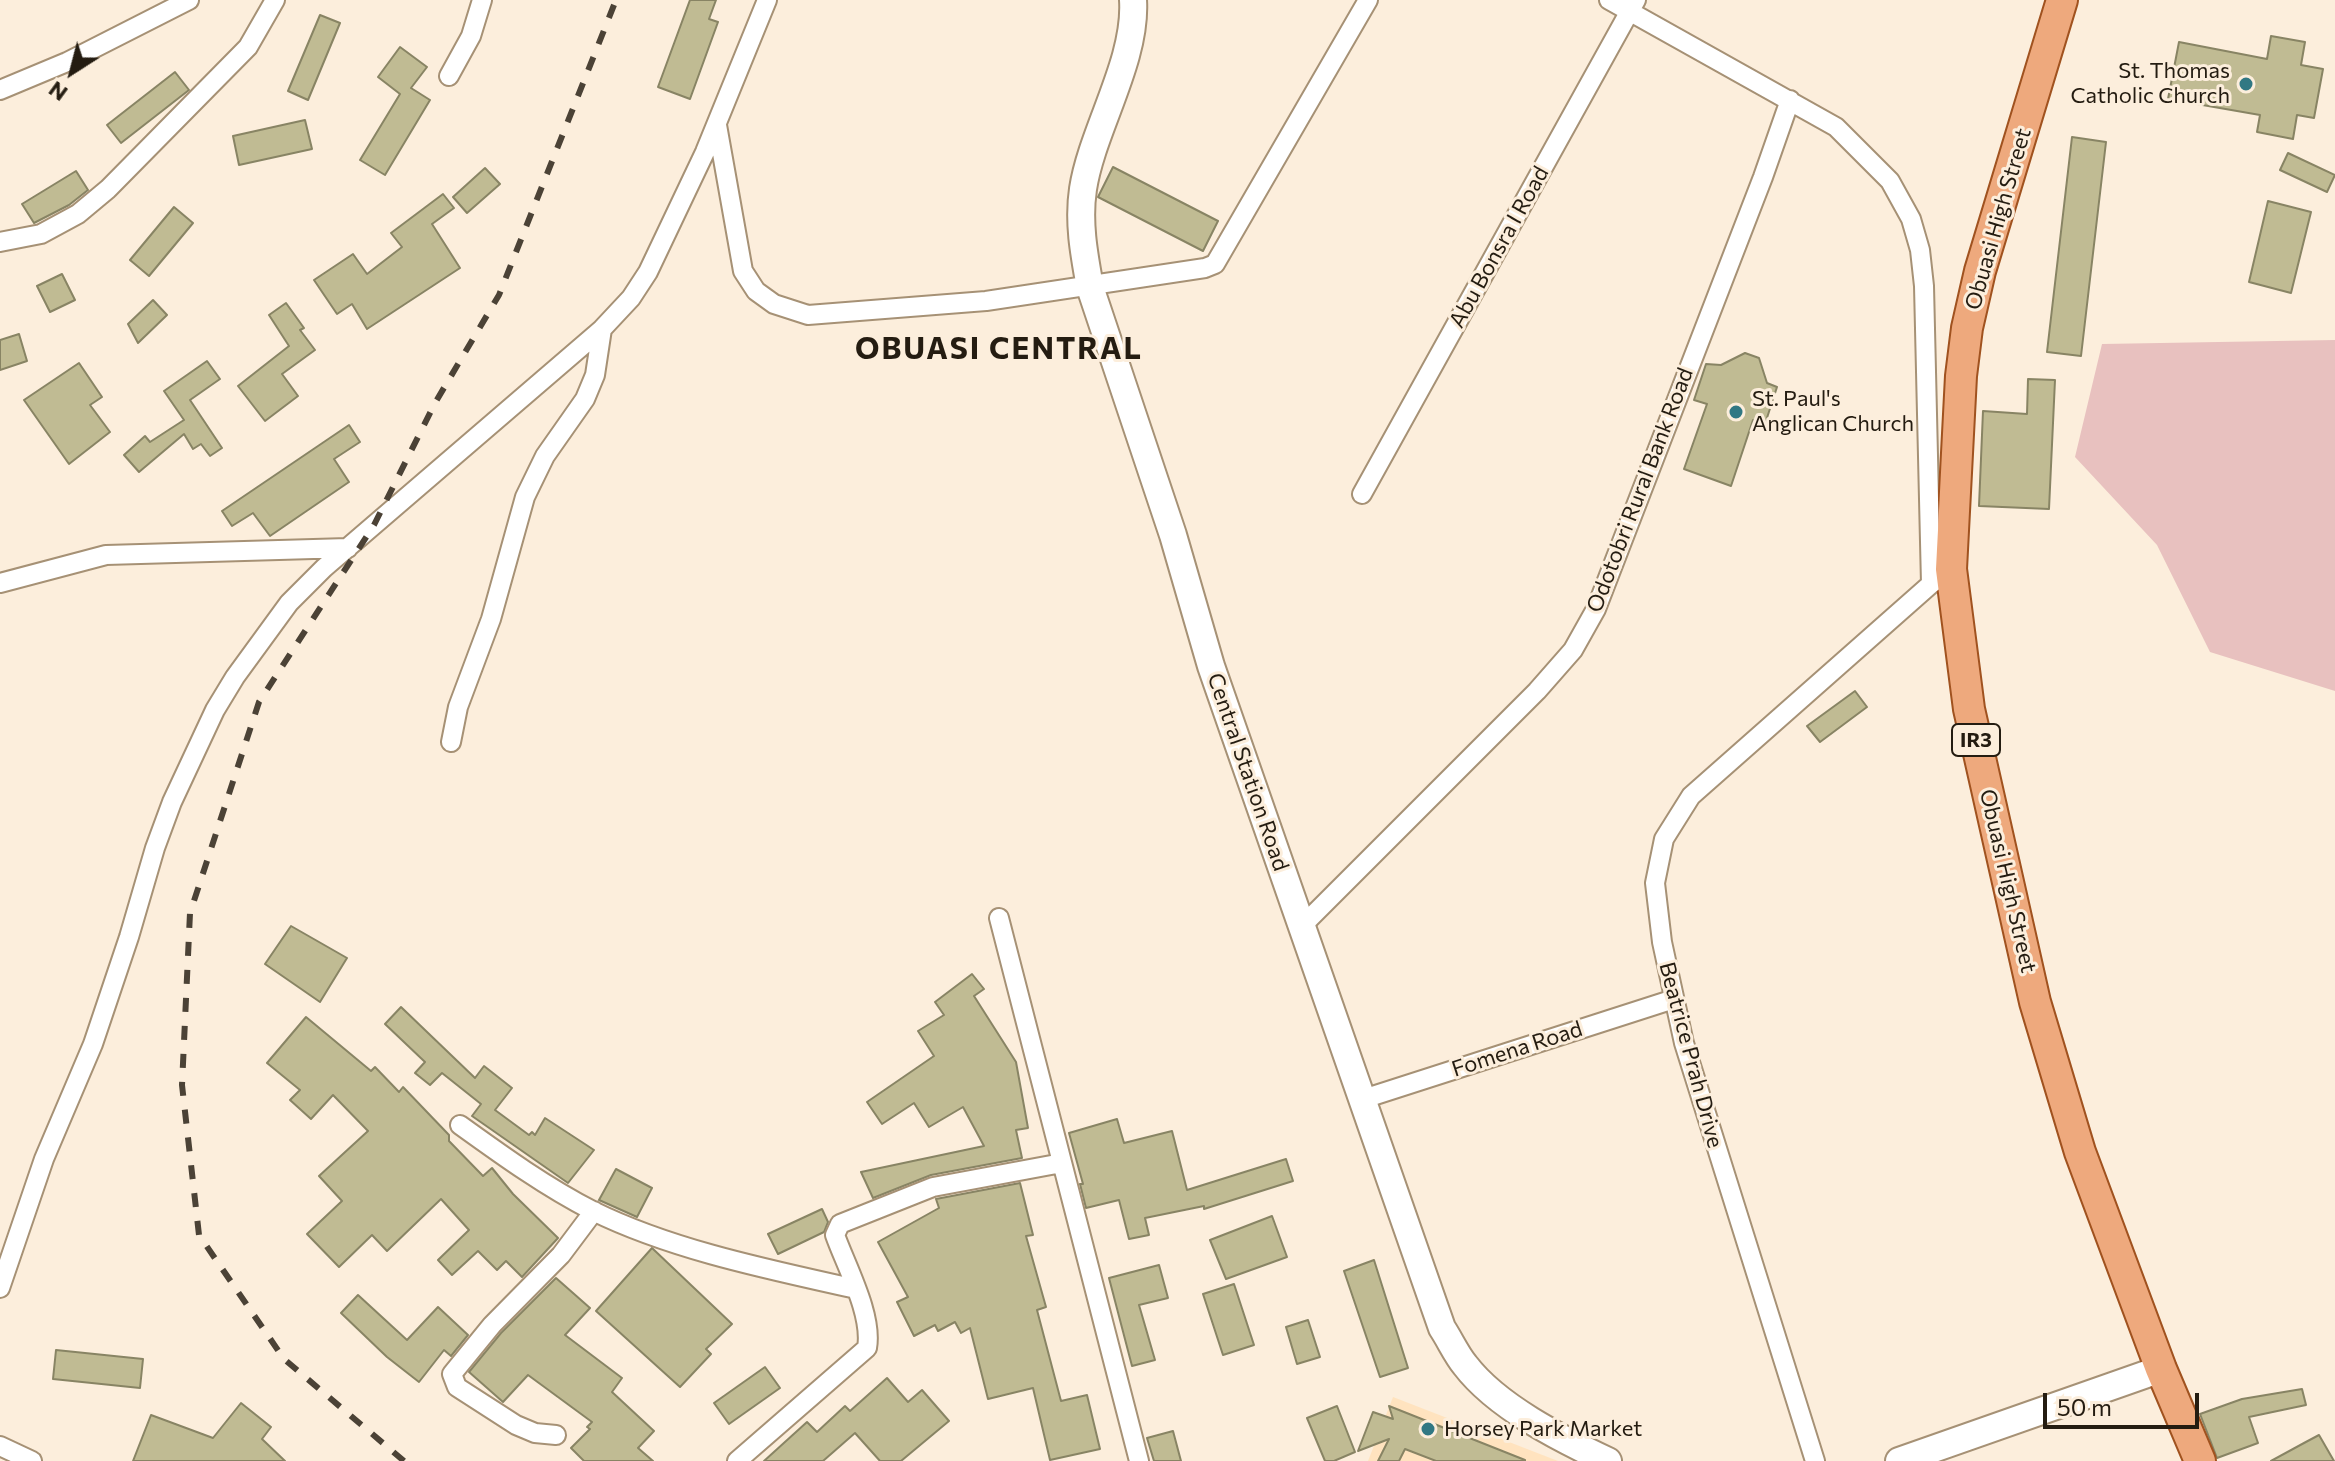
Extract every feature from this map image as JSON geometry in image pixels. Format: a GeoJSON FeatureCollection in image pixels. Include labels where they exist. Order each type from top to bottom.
{"type":"FeatureCollection","features":[{"type":"Feature","properties":{"kind":"main road","name":"Obuasi High Street"},"geometry":{"type":"LineString","coordinates":[[2062,0],[1980,271],[1967,328],[1941,576],[2035,1002],[2080,1152],[2161,1369],[2200,1461]]}},
{"type":"Feature","properties":{"kind":"street"},"geometry":{"type":"LineString","coordinates":[[0,90],[67,62],[189,0]]}},
{"type":"Feature","properties":{"kind":"street"},"geometry":{"type":"LineString","coordinates":[[0,242],[41,234],[78,214],[108,189],[248,47],[275,0]]}},
{"type":"Feature","properties":{"kind":"street"},"geometry":{"type":"LineString","coordinates":[[449,76],[471,36],[482,0]]}},
{"type":"Feature","properties":{"kind":"street"},"geometry":{"type":"LineString","coordinates":[[0,1288],[44,1159],[93,1044],[155,848],[215,710],[257,645],[289,603],[348,548],[602,329],[631,298],[648,272],[717,125],[767,0]]}},
{"type":"Feature","properties":{"kind":"street","name":"Central Station Road"},"geometry":{"type":"LineString","coordinates":[[1133,0],[1128,41],[1083,186],[1083,249],[1090,287],[1173,535],[1211,666],[1442,1328],[1466,1366],[1500,1399],[1573,1445],[1608,1461]]}},
{"type":"Feature","properties":{"kind":"street"},"geometry":{"type":"LineString","coordinates":[[717,125],[743,271],[756,291],[774,304],[808,315],[986,301],[1205,268],[1215,264],[1368,0]]}},
{"type":"Feature","properties":{"kind":"street"},"geometry":{"type":"LineString","coordinates":[[1609,0],[1632,6],[1836,127],[1890,181],[1911,219],[1924,286],[1941,576]]}},
{"type":"Feature","properties":{"kind":"street","name":"Abu Bonsra I Road"},"geometry":{"type":"LineString","coordinates":[[1362,494],[1632,6]]}},
{"type":"Feature","properties":{"kind":"street","name":"Odotobri Rural Bank Road"},"geometry":{"type":"LineString","coordinates":[[1301,927],[1479,752],[1573,650],[1596,609],[1790,100]]}},
{"type":"Feature","properties":{"kind":"street"},"geometry":{"type":"LineString","coordinates":[[451,742],[458,707],[491,619],[525,497],[545,456],[585,399],[595,375],[602,329]]}},
{"type":"Feature","properties":{"kind":"street"},"geometry":{"type":"LineString","coordinates":[[0,583],[106,555],[348,548]]}},
{"type":"Feature","properties":{"kind":"street","name":"Beatrice Prah Drive"},"geometry":{"type":"LineString","coordinates":[[1815,1461],[1688,1059],[1662,942],[1655,883],[1664,839],[1691,796],[1941,576]]}},
{"type":"Feature","properties":{"kind":"street"},"geometry":{"type":"LineString","coordinates":[[999,918],[1139,1461]]}},
{"type":"Feature","properties":{"kind":"street","name":"Fomena Road"},"geometry":{"type":"LineString","coordinates":[[1360,1100],[1674,999]]}},
{"type":"Feature","properties":{"kind":"street"},"geometry":{"type":"LineString","coordinates":[[460,1125],[519,1167],[594,1211],[653,1235],[756,1266],[856,1289]]}},
{"type":"Feature","properties":{"kind":"street"},"geometry":{"type":"LineString","coordinates":[[737,1461],[867,1348],[866,1324],[835,1235],[840,1224],[933,1187],[1062,1163]]}},
{"type":"Feature","properties":{"kind":"street"},"geometry":{"type":"LineString","coordinates":[[556,1435],[524,1430],[457,1387],[452,1374],[492,1325],[561,1255],[594,1211]]}},
{"type":"Feature","properties":{"kind":"street"},"geometry":{"type":"LineString","coordinates":[[1899,1461],[2161,1369]]}},
{"type":"Feature","properties":{"kind":"street"},"geometry":{"type":"LineString","coordinates":[[0,1446],[32,1461]]}},
{"type":"Feature","properties":{"kind":"shaded area"},"geometry":{"type":"Polygon","coordinates":[[[2335,340],[2335,691],[2210,652],[2157,545],[2075,457],[2102,344],[2335,340]]]}},
{"type":"Feature","properties":{"kind":"shaded area","name":"Horsey Park Market"},"geometry":{"type":"Polygon","coordinates":[[[1393,1397],[1558,1461],[1368,1461],[1393,1397]]]}},
{"type":"Feature","properties":{"kind":"building"},"geometry":{"type":"Polygon","coordinates":[[[690,0],[716,0],[709,19],[718,22],[690,99],[658,87],[690,0]]]}},
{"type":"Feature","properties":{"kind":"building"},"geometry":{"type":"Polygon","coordinates":[[[320,15],[340,23],[308,100],[288,91],[320,15]]]}},
{"type":"Feature","properties":{"kind":"building","name":"St. Thomas Catholic Church"},"geometry":{"type":"Polygon","coordinates":[[[2271,36],[2305,42],[2301,65],[2323,69],[2314,118],[2297,115],[2293,139],[2257,132],[2260,115],[2168,99],[2179,42],[2267,59],[2271,36]]]}},
{"type":"Feature","properties":{"kind":"building"},"geometry":{"type":"Polygon","coordinates":[[[400,47],[427,67],[411,88],[430,100],[385,175],[360,160],[400,94],[378,77],[400,47]]]}},
{"type":"Feature","properties":{"kind":"building"},"geometry":{"type":"Polygon","coordinates":[[[175,72],[189,90],[121,143],[107,125],[175,72]]]}},
{"type":"Feature","properties":{"kind":"building"},"geometry":{"type":"Polygon","coordinates":[[[305,120],[312,149],[239,165],[233,136],[305,120]]]}},
{"type":"Feature","properties":{"kind":"building"},"geometry":{"type":"Polygon","coordinates":[[[2072,137],[2106,142],[2081,356],[2047,352],[2072,137]]]}},
{"type":"Feature","properties":{"kind":"building"},"geometry":{"type":"Polygon","coordinates":[[[2288,153],[2335,175],[2327,192],[2280,170],[2288,153]]]}},
{"type":"Feature","properties":{"kind":"building"},"geometry":{"type":"Polygon","coordinates":[[[1113,167],[1218,221],[1203,251],[1098,197],[1113,167]]]}},
{"type":"Feature","properties":{"kind":"building"},"geometry":{"type":"Polygon","coordinates":[[[485,168],[500,184],[467,213],[453,197],[485,168]]]}},
{"type":"Feature","properties":{"kind":"building"},"geometry":{"type":"Polygon","coordinates":[[[76,171],[88,190],[69,205],[34,223],[22,204],[76,171]]]}},
{"type":"Feature","properties":{"kind":"building"},"geometry":{"type":"Polygon","coordinates":[[[443,194],[454,208],[432,224],[460,268],[367,329],[352,304],[337,314],[314,280],[353,254],[367,274],[402,247],[391,233],[443,194]]]}},
{"type":"Feature","properties":{"kind":"building"},"geometry":{"type":"Polygon","coordinates":[[[2268,201],[2311,212],[2291,293],[2249,282],[2268,201]]]}},
{"type":"Feature","properties":{"kind":"building"},"geometry":{"type":"Polygon","coordinates":[[[174,207],[193,223],[149,276],[130,260],[174,207]]]}},
{"type":"Feature","properties":{"kind":"building"},"geometry":{"type":"Polygon","coordinates":[[[62,274],[75,300],[50,312],[37,286],[62,274]]]}},
{"type":"Feature","properties":{"kind":"building"},"geometry":{"type":"Polygon","coordinates":[[[153,300],[167,315],[138,343],[128,324],[153,300]]]}},
{"type":"Feature","properties":{"kind":"building"},"geometry":{"type":"Polygon","coordinates":[[[286,303],[315,350],[282,374],[298,396],[265,421],[238,386],[289,346],[269,315],[286,303]]]}},
{"type":"Feature","properties":{"kind":"building"},"geometry":{"type":"Polygon","coordinates":[[[19,334],[27,361],[0,370],[0,340],[19,334]]]}},
{"type":"Feature","properties":{"kind":"building","name":"St. Paul's Anglican Church"},"geometry":{"type":"Polygon","coordinates":[[[1745,353],[1759,358],[1767,383],[1777,387],[1765,424],[1753,420],[1731,486],[1684,469],[1707,404],[1694,400],[1706,364],[1721,365],[1745,353]]]}},
{"type":"Feature","properties":{"kind":"building"},"geometry":{"type":"Polygon","coordinates":[[[207,361],[220,379],[190,400],[222,448],[210,456],[201,444],[193,449],[184,434],[139,472],[124,455],[145,436],[150,442],[184,420],[164,391],[207,361]]]}},
{"type":"Feature","properties":{"kind":"building"},"geometry":{"type":"Polygon","coordinates":[[[79,363],[102,397],[90,405],[110,432],[69,464],[24,400],[79,363]]]}},
{"type":"Feature","properties":{"kind":"building"},"geometry":{"type":"Polygon","coordinates":[[[2028,379],[2055,380],[2049,509],[1979,506],[1983,411],[2027,414],[2028,379]]]}},
{"type":"Feature","properties":{"kind":"building"},"geometry":{"type":"Polygon","coordinates":[[[349,425],[360,442],[334,459],[349,482],[270,536],[253,513],[232,526],[222,511],[349,425]]]}},
{"type":"Feature","properties":{"kind":"building"},"geometry":{"type":"Polygon","coordinates":[[[1855,691],[1867,707],[1820,742],[1807,726],[1855,691]]]}},
{"type":"Feature","properties":{"kind":"building"},"geometry":{"type":"Polygon","coordinates":[[[291,926],[347,958],[320,1002],[265,964],[291,926]]]}},
{"type":"Feature","properties":{"kind":"building"},"geometry":{"type":"Polygon","coordinates":[[[972,974],[984,989],[974,996],[1016,1062],[1028,1128],[1016,1130],[1022,1158],[931,1175],[873,1198],[861,1172],[984,1146],[963,1107],[929,1127],[914,1103],[882,1124],[867,1102],[934,1056],[918,1031],[944,1015],[935,1002],[972,974]]]}},
{"type":"Feature","properties":{"kind":"building"},"geometry":{"type":"Polygon","coordinates":[[[401,1007],[475,1078],[484,1066],[512,1088],[495,1110],[529,1135],[532,1132],[535,1135],[545,1118],[594,1150],[568,1183],[472,1116],[481,1104],[442,1073],[430,1085],[415,1073],[425,1062],[385,1024],[401,1007]]]}},
{"type":"Feature","properties":{"kind":"building"},"geometry":{"type":"Polygon","coordinates":[[[306,1017],[371,1071],[375,1067],[399,1092],[403,1087],[483,1176],[492,1168],[513,1194],[558,1238],[522,1277],[506,1261],[497,1270],[478,1251],[452,1275],[438,1260],[469,1230],[441,1199],[387,1251],[372,1235],[339,1267],[307,1234],[342,1201],[319,1176],[368,1131],[333,1095],[311,1119],[290,1100],[300,1090],[267,1063],[306,1017]]]}},
{"type":"Feature","properties":{"kind":"building"},"geometry":{"type":"Polygon","coordinates":[[[1117,1119],[1124,1143],[1172,1131],[1187,1190],[1286,1159],[1293,1181],[1204,1209],[1204,1206],[1145,1218],[1149,1235],[1129,1239],[1119,1200],[1086,1208],[1069,1133],[1117,1119]]]}},
{"type":"Feature","properties":{"kind":"building"},"geometry":{"type":"Polygon","coordinates":[[[616,1169],[652,1188],[637,1217],[599,1200],[616,1169]]]}},
{"type":"Feature","properties":{"kind":"building"},"geometry":{"type":"Polygon","coordinates":[[[1020,1183],[1033,1235],[1026,1236],[1046,1307],[1037,1310],[1061,1401],[1087,1395],[1100,1449],[1050,1460],[1033,1388],[988,1399],[970,1328],[961,1333],[955,1322],[938,1331],[935,1325],[914,1336],[897,1302],[908,1297],[878,1242],[939,1208],[936,1199],[1020,1183]]]}},
{"type":"Feature","properties":{"kind":"building"},"geometry":{"type":"Polygon","coordinates":[[[822,1209],[828,1222],[824,1232],[778,1254],[768,1234],[822,1209]]]}},
{"type":"Feature","properties":{"kind":"building"},"geometry":{"type":"Polygon","coordinates":[[[1272,1216],[1287,1257],[1226,1279],[1210,1240],[1272,1216]]]}},
{"type":"Feature","properties":{"kind":"building"},"geometry":{"type":"Polygon","coordinates":[[[652,1248],[732,1324],[706,1349],[711,1354],[680,1387],[596,1311],[652,1248]]]}},
{"type":"Feature","properties":{"kind":"building"},"geometry":{"type":"Polygon","coordinates":[[[1374,1260],[1408,1368],[1380,1377],[1344,1271],[1374,1260]]]}},
{"type":"Feature","properties":{"kind":"building"},"geometry":{"type":"Polygon","coordinates":[[[1159,1265],[1168,1298],[1139,1305],[1155,1360],[1132,1366],[1109,1278],[1159,1265]]]}},
{"type":"Feature","properties":{"kind":"building"},"geometry":{"type":"Polygon","coordinates":[[[556,1278],[590,1308],[565,1335],[622,1378],[612,1392],[654,1431],[638,1448],[653,1461],[584,1461],[571,1448],[590,1429],[587,1427],[592,1422],[528,1375],[503,1402],[469,1372],[501,1333],[556,1278]]]}},
{"type":"Feature","properties":{"kind":"building"},"geometry":{"type":"Polygon","coordinates":[[[1234,1284],[1254,1345],[1223,1355],[1203,1294],[1234,1284]]]}},
{"type":"Feature","properties":{"kind":"building"},"geometry":{"type":"Polygon","coordinates":[[[358,1295],[407,1340],[438,1307],[468,1335],[451,1356],[444,1350],[419,1382],[387,1357],[341,1313],[358,1295]]]}},
{"type":"Feature","properties":{"kind":"building"},"geometry":{"type":"Polygon","coordinates":[[[1308,1320],[1320,1357],[1297,1364],[1286,1327],[1308,1320]]]}},
{"type":"Feature","properties":{"kind":"building"},"geometry":{"type":"Polygon","coordinates":[[[56,1350],[143,1359],[140,1388],[53,1379],[56,1350]]]}},
{"type":"Feature","properties":{"kind":"building"},"geometry":{"type":"Polygon","coordinates":[[[765,1367],[780,1388],[729,1424],[714,1403],[765,1367]]]}},
{"type":"Feature","properties":{"kind":"building"},"geometry":{"type":"Polygon","coordinates":[[[887,1378],[908,1402],[922,1390],[949,1421],[901,1461],[880,1461],[855,1433],[823,1461],[764,1461],[807,1422],[817,1432],[845,1406],[850,1411],[887,1378]]]}},
{"type":"Feature","properties":{"kind":"building"},"geometry":{"type":"Polygon","coordinates":[[[2302,1389],[2306,1405],[2249,1417],[2258,1443],[2217,1458],[2200,1414],[2242,1399],[2302,1389]]]}},
{"type":"Feature","properties":{"kind":"building"},"geometry":{"type":"Polygon","coordinates":[[[241,1403],[271,1427],[262,1439],[285,1461],[133,1461],[151,1415],[213,1438],[241,1403]]]}},
{"type":"Feature","properties":{"kind":"building"},"geometry":{"type":"Polygon","coordinates":[[[1337,1406],[1355,1452],[1334,1461],[1325,1461],[1307,1418],[1337,1406]]]}},
{"type":"Feature","properties":{"kind":"building","name":"Horsey Park Market"},"geometry":{"type":"Polygon","coordinates":[[[1389,1406],[1525,1461],[1436,1461],[1405,1449],[1399,1461],[1378,1461],[1389,1439],[1358,1451],[1373,1412],[1393,1419],[1389,1406]]]}},
{"type":"Feature","properties":{"kind":"building"},"geometry":{"type":"Polygon","coordinates":[[[1173,1431],[1181,1461],[1154,1461],[1147,1438],[1173,1431]]]}},
{"type":"Feature","properties":{"kind":"building"},"geometry":{"type":"Polygon","coordinates":[[[2319,1435],[2334,1461],[2271,1461],[2304,1443],[2319,1435]]]}},
{"type":"Feature","properties":{"kind":"railway"},"geometry":{"type":"LineString","coordinates":[[404,1461],[284,1359],[199,1235],[182,1085],[190,913],[259,702],[374,525],[435,403],[499,295],[616,0]]}},
{"type":"Feature","properties":{"kind":"place","name":"St. Thomas Catholic Church"},"geometry":{"type":"Point","coordinates":[2246,84]}},
{"type":"Feature","properties":{"kind":"place","name":"St. Paul's Anglican Church"},"geometry":{"type":"Point","coordinates":[1736,412]}},
{"type":"Feature","properties":{"kind":"place","name":"Horsey Park Market"},"geometry":{"type":"Point","coordinates":[1428,1429]}},
{"type":"Feature","properties":{"kind":"district","name":"OBUASI CENTRAL"},"geometry":{"type":"Point","coordinates":[999,349]}}]}
